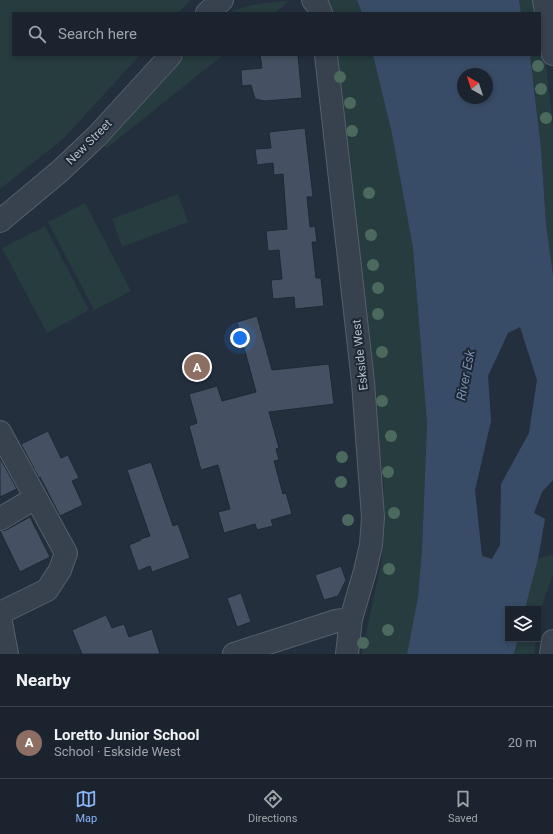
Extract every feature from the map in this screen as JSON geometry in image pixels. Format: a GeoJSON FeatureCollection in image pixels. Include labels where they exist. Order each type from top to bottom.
{"type":"FeatureCollection","features":[{"type":"Feature","properties":{"kind":"street"},"geometry":{"type":"LineString","coordinates":[[208,12],[222,0]]}},
{"type":"Feature","properties":{"kind":"street"},"geometry":{"type":"LineString","coordinates":[[312,0],[318,6],[321,12]]}},
{"type":"Feature","properties":{"kind":"street"},"geometry":{"type":"LineString","coordinates":[[544,0],[553,54]]}},
{"type":"Feature","properties":{"kind":"street","name":"New Street"},"geometry":{"type":"LineString","coordinates":[[0,221],[60,171],[97,136],[170,56]]}},
{"type":"Feature","properties":{"kind":"street","name":"Eskside West"},"geometry":{"type":"LineString","coordinates":[[326,56],[363,382],[373,517],[371,545],[351,619],[347,654]]}},
{"type":"Feature","properties":{"kind":"street"},"geometry":{"type":"LineString","coordinates":[[0,432],[66,553],[60,570],[47,590],[0,613]]}},
{"type":"Feature","properties":{"kind":"street"},"geometry":{"type":"LineString","coordinates":[[0,520],[35,498]]}},
{"type":"Feature","properties":{"kind":"street"},"geometry":{"type":"LineString","coordinates":[[0,617],[7,654]]}},
{"type":"Feature","properties":{"kind":"street"},"geometry":{"type":"LineString","coordinates":[[234,654],[336,620],[351,619]]}},
{"type":"Feature","properties":{"kind":"street"},"geometry":{"type":"LineString","coordinates":[[551,654],[553,641]]}},
{"type":"Feature","properties":{"kind":"green space"},"geometry":{"type":"Polygon","coordinates":[[[0,0],[190,0],[179,12],[12,12],[12,56],[139,56],[63,139],[0,189],[0,0]]]}},
{"type":"Feature","properties":{"kind":"green space"},"geometry":{"type":"Polygon","coordinates":[[[325,0],[357,0],[362,12],[332,12],[325,0]]]}},
{"type":"Feature","properties":{"kind":"green space"},"geometry":{"type":"Polygon","coordinates":[[[519,0],[535,0],[537,12],[521,12],[519,0]]]}},
{"type":"Feature","properties":{"kind":"green space"},"geometry":{"type":"Polygon","coordinates":[[[289,1],[275,12],[232,12],[251,5],[289,1]]]}},
{"type":"Feature","properties":{"kind":"green space"},"geometry":{"type":"Polygon","coordinates":[[[541,36],[546,64],[553,126],[553,275],[546,224],[541,148],[530,56],[541,56],[541,36]]]}},
{"type":"Feature","properties":{"kind":"green space"},"geometry":{"type":"Polygon","coordinates":[[[184,56],[222,56],[107,148],[104,145],[184,56]]]}},
{"type":"Feature","properties":{"kind":"green space"},"geometry":{"type":"Polygon","coordinates":[[[337,56],[373,56],[392,134],[413,248],[427,424],[422,550],[418,597],[407,654],[362,654],[382,559],[384,486],[337,56]]]}},
{"type":"Feature","properties":{"kind":"green space"},"geometry":{"type":"Polygon","coordinates":[[[178,194],[188,222],[122,247],[112,219],[178,194]]]}},
{"type":"Feature","properties":{"kind":"green space"},"geometry":{"type":"Polygon","coordinates":[[[85,203],[131,291],[94,310],[48,222],[85,203]]]}},
{"type":"Feature","properties":{"kind":"green space"},"geometry":{"type":"Polygon","coordinates":[[[45,226],[89,310],[47,333],[2,248],[45,226]]]}},
{"type":"Feature","properties":{"kind":"green space"},"geometry":{"type":"Polygon","coordinates":[[[553,554],[553,575],[541,608],[541,606],[526,606],[538,559],[553,554]]]}},
{"type":"Feature","properties":{"kind":"green space"},"geometry":{"type":"Polygon","coordinates":[[[517,642],[536,642],[534,654],[514,654],[517,642]]]}},
{"type":"Feature","properties":{"kind":"water"},"geometry":{"type":"Polygon","coordinates":[[[357,0],[519,0],[521,12],[362,12],[357,0]]]}},
{"type":"Feature","properties":{"kind":"water","name":"River Esk"},"geometry":{"type":"Polygon","coordinates":[[[373,56],[530,56],[541,148],[546,224],[553,275],[553,480],[542,492],[534,513],[545,519],[538,559],[526,606],[505,606],[505,642],[517,642],[514,654],[407,654],[418,597],[422,550],[427,424],[413,248],[392,134],[373,56]],[[520,327],[508,333],[488,376],[491,421],[475,490],[482,556],[492,559],[500,545],[501,484],[529,433],[537,380],[520,327]]]}},
{"type":"Feature","properties":{"kind":"building"},"geometry":{"type":"Polygon","coordinates":[[[260,56],[298,56],[302,98],[265,101],[255,99],[251,85],[242,86],[241,70],[262,68],[260,56]]]}},
{"type":"Feature","properties":{"kind":"building"},"geometry":{"type":"Polygon","coordinates":[[[305,128],[313,197],[307,197],[310,227],[315,226],[317,242],[312,242],[316,278],[321,278],[324,306],[295,309],[294,297],[273,299],[271,280],[282,279],[279,250],[268,251],[266,231],[287,229],[283,174],[274,175],[273,163],[257,165],[255,149],[271,148],[269,132],[305,128]]]}},
{"type":"Feature","properties":{"kind":"building"},"geometry":{"type":"Polygon","coordinates":[[[257,316],[272,370],[329,364],[334,404],[269,412],[279,448],[276,449],[279,460],[274,461],[283,494],[286,493],[292,514],[271,520],[273,526],[257,530],[255,524],[224,533],[218,512],[230,509],[218,465],[201,470],[189,426],[197,423],[189,394],[217,386],[222,401],[256,392],[237,322],[257,316]]]}},
{"type":"Feature","properties":{"kind":"building"},"geometry":{"type":"Polygon","coordinates":[[[48,431],[61,458],[68,455],[79,478],[72,481],[83,505],[60,516],[21,444],[48,431]]]}},
{"type":"Feature","properties":{"kind":"building"},"geometry":{"type":"Polygon","coordinates":[[[0,458],[17,489],[0,497],[0,458]]]}},
{"type":"Feature","properties":{"kind":"building"},"geometry":{"type":"Polygon","coordinates":[[[151,462],[173,526],[178,524],[190,558],[152,572],[150,566],[138,571],[129,545],[150,536],[127,470],[151,462]]]}},
{"type":"Feature","properties":{"kind":"building"},"geometry":{"type":"Polygon","coordinates":[[[30,517],[50,557],[20,572],[0,531],[6,530],[30,517]]]}},
{"type":"Feature","properties":{"kind":"building"},"geometry":{"type":"Polygon","coordinates":[[[341,566],[346,580],[338,596],[324,600],[315,575],[341,566]]]}},
{"type":"Feature","properties":{"kind":"building"},"geometry":{"type":"Polygon","coordinates":[[[241,593],[251,622],[237,627],[227,598],[241,593]]]}},
{"type":"Feature","properties":{"kind":"building"},"geometry":{"type":"Polygon","coordinates":[[[106,615],[112,628],[124,624],[129,637],[152,629],[160,654],[82,654],[72,630],[106,615]]]}},
{"type":"Feature","properties":{"kind":"place","name":"Loretto Junior School"},"geometry":{"type":"Point","coordinates":[197,367]}}]}
